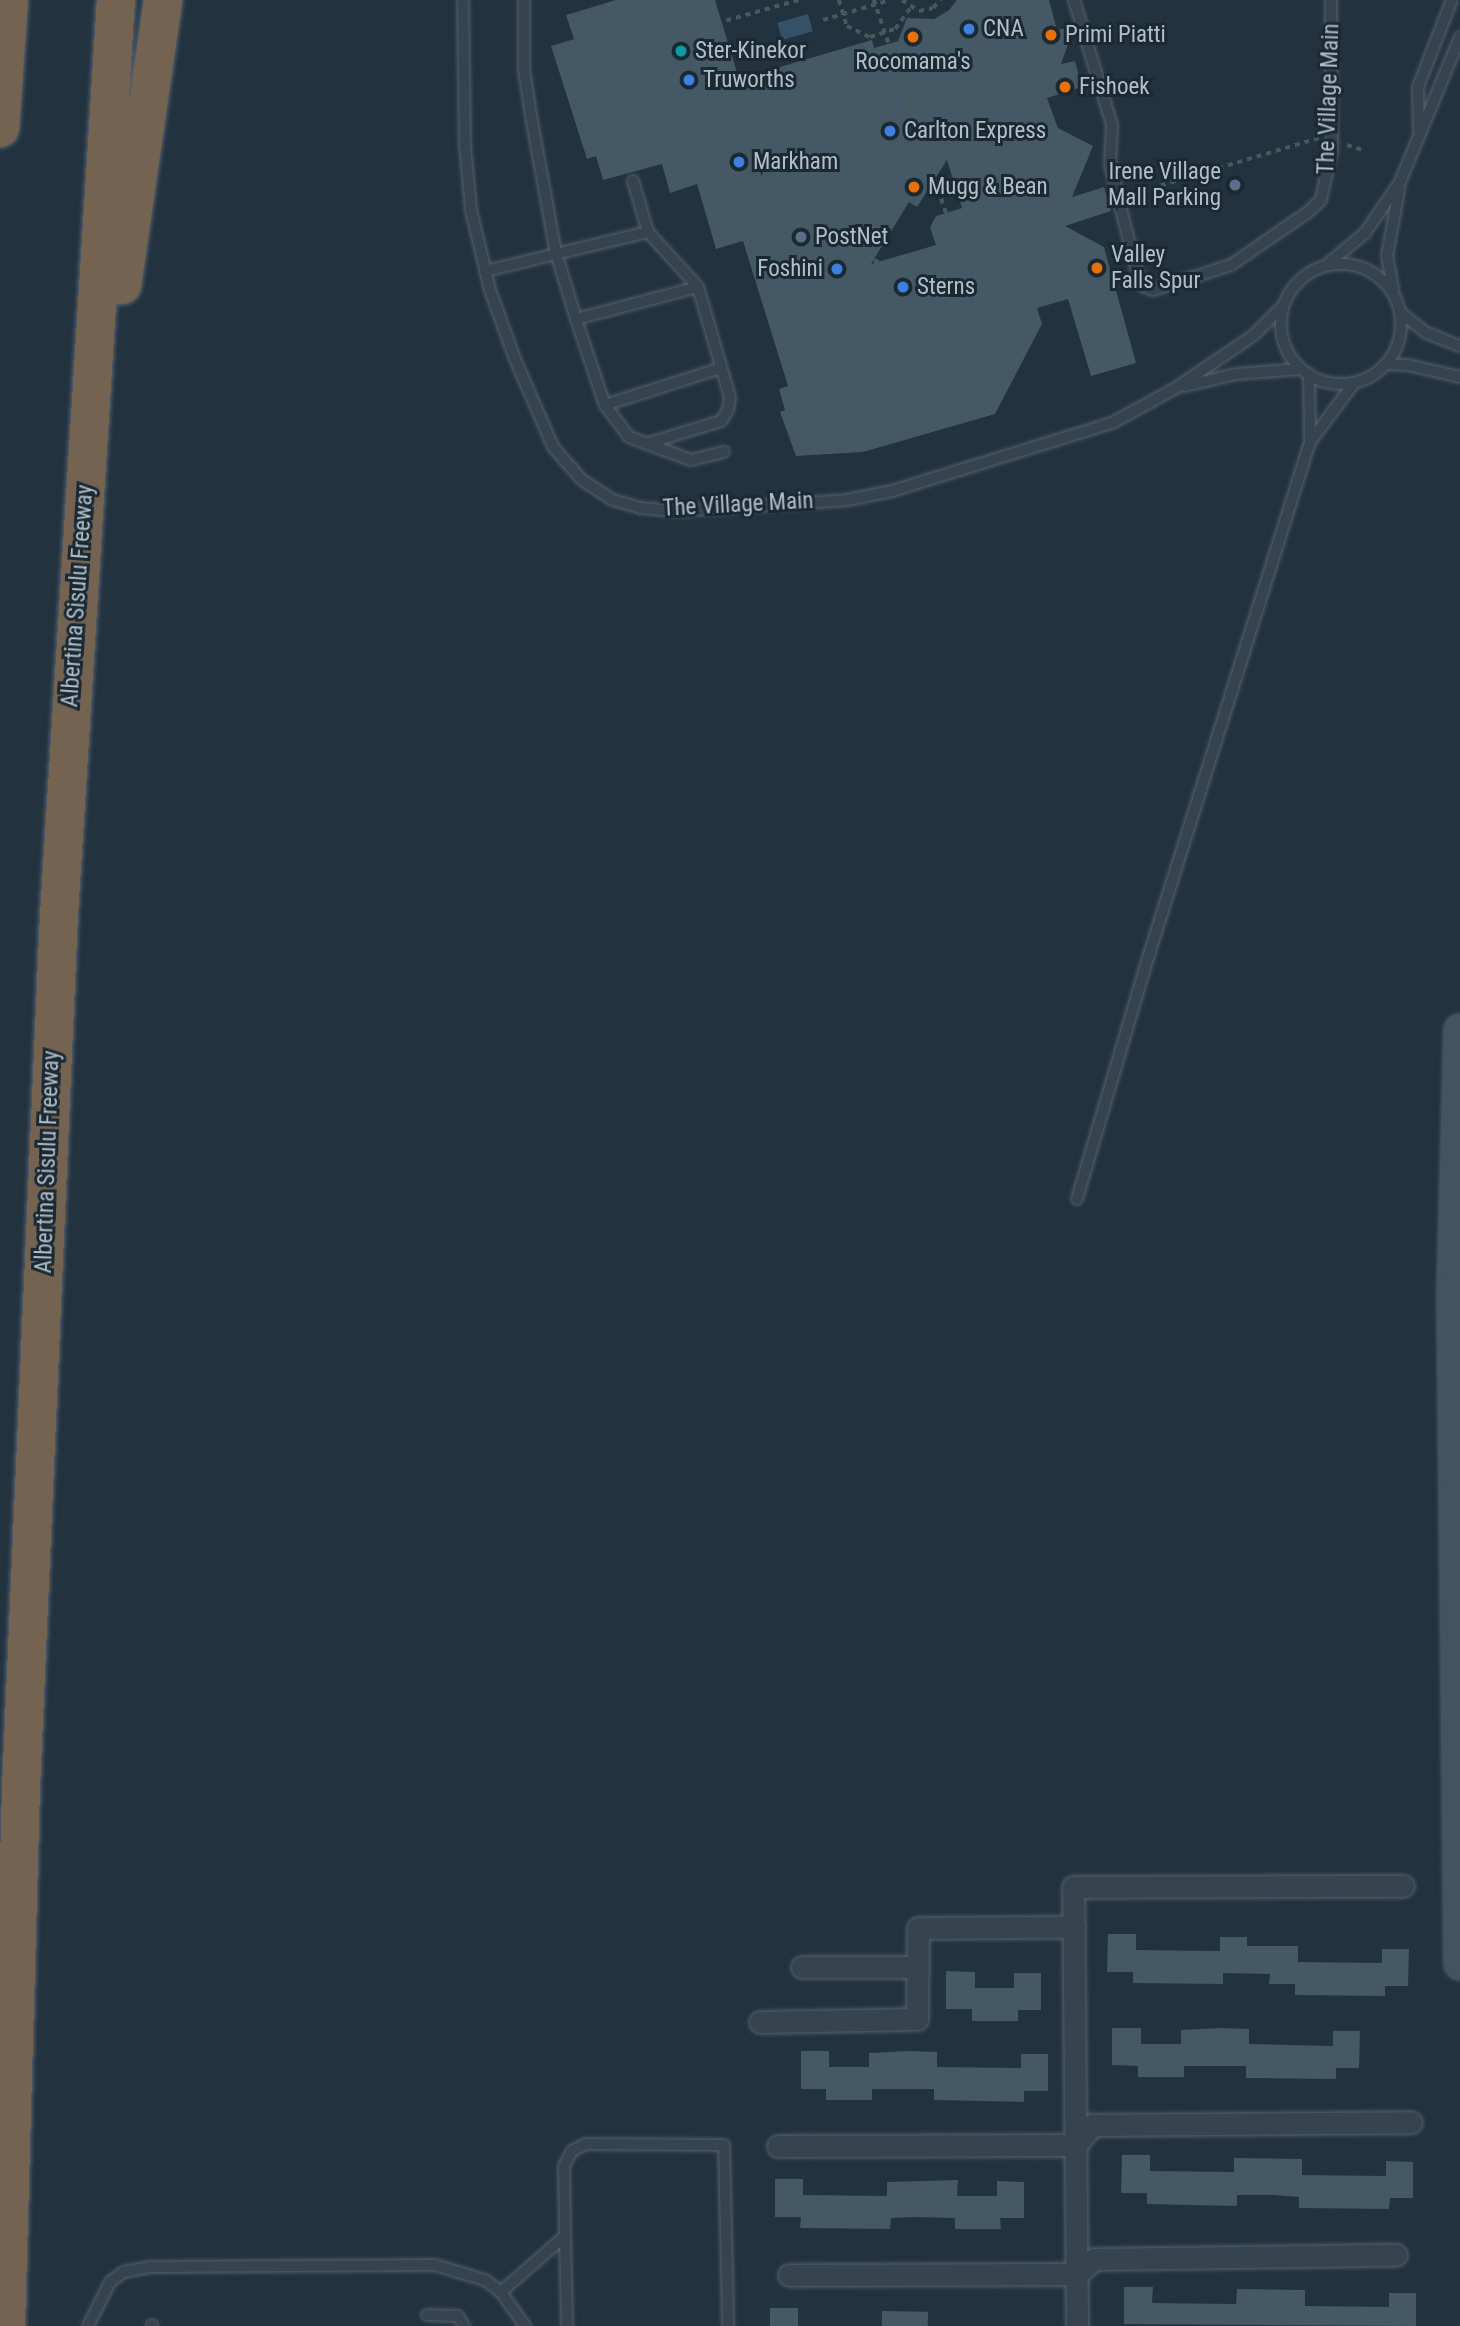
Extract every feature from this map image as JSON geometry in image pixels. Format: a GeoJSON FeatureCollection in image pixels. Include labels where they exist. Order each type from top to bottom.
{"type":"FeatureCollection","features":[{"type":"Feature","properties":{"kind":"highway"},"geometry":{"type":"LineString","coordinates":[[0,128],[9,0]]}},
{"type":"Feature","properties":{"kind":"highway","name":"Albertina Sisulu Freeway"},"geometry":{"type":"LineString","coordinates":[[6,2326],[22,1774],[58,915],[116,0]]}},
{"type":"Feature","properties":{"kind":"highway"},"geometry":{"type":"LineString","coordinates":[[75,645],[136,174],[163,0]]}},
{"type":"Feature","properties":{"kind":"main road"},"geometry":{"type":"LineString","coordinates":[[1460,1030],[1453,1290],[1460,1964]]}},
{"type":"Feature","properties":{"kind":"street"},"geometry":{"type":"LineString","coordinates":[[1077,2326],[1073,1887],[1403,1886]]}},
{"type":"Feature","properties":{"kind":"street"},"geometry":{"type":"LineString","coordinates":[[760,2022],[917,2019],[918,1928],[1073,1927]]}},
{"type":"Feature","properties":{"kind":"street"},"geometry":{"type":"LineString","coordinates":[[802,1967],[918,1967]]}},
{"type":"Feature","properties":{"kind":"street"},"geometry":{"type":"LineString","coordinates":[[1076,2145],[1092,2125],[1410,2122]]}},
{"type":"Feature","properties":{"kind":"street"},"geometry":{"type":"LineString","coordinates":[[778,2146],[1076,2145]]}},
{"type":"Feature","properties":{"kind":"street"},"geometry":{"type":"LineString","coordinates":[[789,2275],[1077,2274],[1094,2259],[1396,2255]]}},
{"type":"Feature","properties":{"kind":"lane","name":"The Village Main"},"geometry":{"type":"LineString","coordinates":[[463,0],[465,145],[471,210],[485,271],[515,359],[553,447],[590,487],[613,500],[641,508],[679,511],[867,497],[1100,428],[1176,388],[1254,335],[1284,305],[1298,281],[1345,253],[1365,233],[1400,182],[1460,37]]}},
{"type":"Feature","properties":{"kind":"lane"},"geometry":{"type":"LineString","coordinates":[[524,0],[524,69],[556,253],[605,405],[629,437],[646,444],[691,460],[724,453]]}},
{"type":"Feature","properties":{"kind":"lane","name":"The Village Main"},"geometry":{"type":"LineString","coordinates":[[1074,0],[1112,125],[1110,164],[1142,284],[1148,289],[1160,288],[1231,265],[1308,212],[1324,193],[1332,141],[1331,0]]}},
{"type":"Feature","properties":{"kind":"lane"},"geometry":{"type":"LineString","coordinates":[[1419,136],[1418,86],[1452,0]]}},
{"type":"Feature","properties":{"kind":"lane"},"geometry":{"type":"LineString","coordinates":[[633,181],[648,232],[698,287],[730,397],[728,410],[721,421],[646,444]]}},
{"type":"Feature","properties":{"kind":"lane","name":"The Village Main"},"geometry":{"type":"LineString","coordinates":[[1386,364],[1396,349],[1401,332],[1401,313],[1387,257],[1400,182]]}},
{"type":"Feature","properties":{"kind":"lane"},"geometry":{"type":"LineString","coordinates":[[485,271],[648,232]]}},
{"type":"Feature","properties":{"kind":"lane","name":"The Village Main"},"geometry":{"type":"LineString","coordinates":[[1324,266],[1335,264],[1364,268],[1385,282],[1395,296]]}},
{"type":"Feature","properties":{"kind":"lane"},"geometry":{"type":"LineString","coordinates":[[576,319],[698,287]]}},
{"type":"Feature","properties":{"kind":"lane"},"geometry":{"type":"LineString","coordinates":[[1284,305],[1281,317],[1282,337],[1289,355],[1305,372],[1310,442]]}},
{"type":"Feature","properties":{"kind":"lane"},"geometry":{"type":"LineString","coordinates":[[1401,313],[1427,333],[1460,346]]}},
{"type":"Feature","properties":{"kind":"lane"},"geometry":{"type":"LineString","coordinates":[[1077,1199],[1148,958],[1310,442],[1354,383],[1372,376],[1386,364],[1408,365],[1460,377]]}},
{"type":"Feature","properties":{"kind":"lane"},"geometry":{"type":"LineString","coordinates":[[605,405],[721,368]]}},
{"type":"Feature","properties":{"kind":"lane","name":"The Village Main"},"geometry":{"type":"LineString","coordinates":[[1176,388],[1236,374],[1305,372],[1335,384],[1354,383]]}},
{"type":"Feature","properties":{"kind":"lane"},"geometry":{"type":"LineString","coordinates":[[567,2326],[564,2166],[572,2151],[586,2144],[724,2145],[728,2326]]}},
{"type":"Feature","properties":{"kind":"lane"},"geometry":{"type":"LineString","coordinates":[[502,2292],[565,2236]]}},
{"type":"Feature","properties":{"kind":"lane"},"geometry":{"type":"LineString","coordinates":[[88,2326],[110,2282],[124,2272],[149,2267],[435,2265],[463,2271],[485,2280],[502,2292],[525,2326]]}},
{"type":"Feature","properties":{"kind":"lane"},"geometry":{"type":"LineString","coordinates":[[427,2315],[458,2316],[464,2326]]}},
{"type":"Feature","properties":{"kind":"path"},"geometry":{"type":"LineString","coordinates":[[700,0],[729,95],[746,133],[788,190],[813,215],[857,250],[890,269]]}},
{"type":"Feature","properties":{"kind":"path"},"geometry":{"type":"LineString","coordinates":[[707,26],[798,0]]}},
{"type":"Feature","properties":{"kind":"path"},"geometry":{"type":"LineString","coordinates":[[839,0],[847,26],[870,37],[895,29],[910,8]]}},
{"type":"Feature","properties":{"kind":"path"},"geometry":{"type":"LineString","coordinates":[[823,20],[874,2],[890,0]]}},
{"type":"Feature","properties":{"kind":"path"},"geometry":{"type":"LineString","coordinates":[[902,0],[910,8],[926,11],[940,0]]}},
{"type":"Feature","properties":{"kind":"path"},"geometry":{"type":"LineString","coordinates":[[874,2],[946,213]]}},
{"type":"Feature","properties":{"kind":"path"},"geometry":{"type":"LineString","coordinates":[[729,95],[783,79]]}},
{"type":"Feature","properties":{"kind":"path"},"geometry":{"type":"LineString","coordinates":[[1119,198],[1319,138],[1362,150]]}},
{"type":"Feature","properties":{"kind":"water"},"geometry":{"type":"Polygon","coordinates":[[[808,14],[813,31],[782,40],[777,23],[808,14]]]}},
{"type":"Feature","properties":{"kind":"building"},"geometry":{"type":"Polygon","coordinates":[[[616,0],[715,0],[739,79],[872,40],[874,48],[898,41],[907,18],[934,19],[949,10],[957,0],[1049,0],[1057,30],[1067,28],[1070,39],[1061,64],[1075,61],[1082,87],[1047,98],[1058,128],[1093,146],[1072,197],[1104,187],[1111,211],[1065,226],[1104,247],[1136,363],[1091,376],[1068,299],[1037,308],[1042,324],[995,414],[863,452],[796,456],[780,412],[785,410],[779,389],[788,386],[743,241],[716,249],[697,184],[670,193],[662,164],[603,180],[596,156],[587,159],[551,46],[574,39],[566,15],[616,0]],[[947,160],[917,207],[909,202],[871,264],[936,245],[930,227],[936,216],[962,208],[947,160]]]}},
{"type":"Feature","properties":{"kind":"building"},"geometry":{"type":"Polygon","coordinates":[[[1108,1934],[1136,1934],[1136,1950],[1220,1951],[1220,1937],[1247,1937],[1247,1946],[1298,1946],[1298,1962],[1382,1963],[1382,1949],[1409,1949],[1408,1986],[1385,1986],[1385,1996],[1295,1995],[1295,1984],[1269,1984],[1270,1974],[1223,1973],[1223,1984],[1133,1983],[1133,1972],[1107,1972],[1108,1934]]]}},
{"type":"Feature","properties":{"kind":"building"},"geometry":{"type":"Polygon","coordinates":[[[946,1971],[975,1972],[975,1988],[1014,1988],[1014,1973],[1041,1973],[1041,2010],[1018,2010],[1018,2021],[972,2021],[972,2009],[946,2009],[946,1971]]]}},
{"type":"Feature","properties":{"kind":"building"},"geometry":{"type":"Polygon","coordinates":[[[1112,2028],[1141,2028],[1141,2044],[1181,2044],[1181,2030],[1221,2028],[1249,2029],[1249,2044],[1333,2046],[1333,2031],[1360,2031],[1359,2068],[1336,2068],[1336,2079],[1246,2078],[1246,2066],[1184,2066],[1184,2077],[1138,2077],[1138,2066],[1112,2065],[1112,2028]]]}},
{"type":"Feature","properties":{"kind":"building"},"geometry":{"type":"Polygon","coordinates":[[[801,2051],[829,2051],[829,2067],[869,2067],[869,2053],[909,2051],[937,2052],[937,2067],[1021,2068],[1021,2054],[1048,2054],[1048,2091],[1024,2091],[1024,2102],[934,2100],[934,2089],[872,2089],[872,2100],[826,2100],[826,2089],[801,2089],[801,2051]]]}},
{"type":"Feature","properties":{"kind":"building"},"geometry":{"type":"Polygon","coordinates":[[[1122,2155],[1150,2155],[1150,2171],[1234,2172],[1234,2158],[1302,2159],[1302,2175],[1386,2176],[1386,2161],[1413,2162],[1413,2198],[1390,2198],[1389,2209],[1299,2208],[1299,2197],[1274,2195],[1237,2195],[1237,2206],[1147,2204],[1147,2193],[1121,2193],[1122,2155]]]}},
{"type":"Feature","properties":{"kind":"building"},"geometry":{"type":"Polygon","coordinates":[[[775,2179],[803,2179],[803,2195],[887,2196],[887,2182],[958,2180],[957,2196],[997,2196],[997,2181],[1024,2182],[1024,2218],[1000,2218],[1001,2229],[955,2229],[955,2218],[914,2217],[891,2218],[890,2229],[800,2228],[801,2217],[775,2217],[775,2179]]]}},
{"type":"Feature","properties":{"kind":"building"},"geometry":{"type":"Polygon","coordinates":[[[1124,2287],[1153,2287],[1152,2303],[1236,2304],[1237,2289],[1305,2290],[1305,2306],[1389,2307],[1389,2293],[1416,2293],[1416,2326],[1124,2324],[1124,2287]]]}},
{"type":"Feature","properties":{"kind":"building"},"geometry":{"type":"Polygon","coordinates":[[[770,2308],[798,2308],[798,2326],[770,2326],[770,2308]]]}},
{"type":"Feature","properties":{"kind":"building"},"geometry":{"type":"Polygon","coordinates":[[[882,2311],[928,2312],[928,2326],[882,2326],[882,2311]]]}},
{"type":"Feature","properties":{"kind":"place","name":"CNA"},"geometry":{"type":"Point","coordinates":[969,29]}},
{"type":"Feature","properties":{"kind":"place","name":"Primi Piatti"},"geometry":{"type":"Point","coordinates":[1051,35]}},
{"type":"Feature","properties":{"kind":"place","name":"Rocomama's"},"geometry":{"type":"Point","coordinates":[913,37]}},
{"type":"Feature","properties":{"kind":"place","name":"Ster-Kinekor"},"geometry":{"type":"Point","coordinates":[681,51]}},
{"type":"Feature","properties":{"kind":"place","name":"Truworths"},"geometry":{"type":"Point","coordinates":[689,80]}},
{"type":"Feature","properties":{"kind":"place","name":"Fishoek"},"geometry":{"type":"Point","coordinates":[1065,87]}},
{"type":"Feature","properties":{"kind":"place","name":"Carlton Express"},"geometry":{"type":"Point","coordinates":[890,131]}},
{"type":"Feature","properties":{"kind":"place","name":"Markham"},"geometry":{"type":"Point","coordinates":[739,162]}},
{"type":"Feature","properties":{"kind":"place","name":"Irene Village Mall Parking"},"geometry":{"type":"Point","coordinates":[1235,185]}},
{"type":"Feature","properties":{"kind":"place","name":"Mugg & Bean"},"geometry":{"type":"Point","coordinates":[914,187]}},
{"type":"Feature","properties":{"kind":"place","name":"PostNet"},"geometry":{"type":"Point","coordinates":[801,237]}},
{"type":"Feature","properties":{"kind":"place","name":"Valley Falls Spur"},"geometry":{"type":"Point","coordinates":[1097,268]}},
{"type":"Feature","properties":{"kind":"place","name":"Foshini"},"geometry":{"type":"Point","coordinates":[837,269]}},
{"type":"Feature","properties":{"kind":"place","name":"Sterns"},"geometry":{"type":"Point","coordinates":[903,287]}}]}
